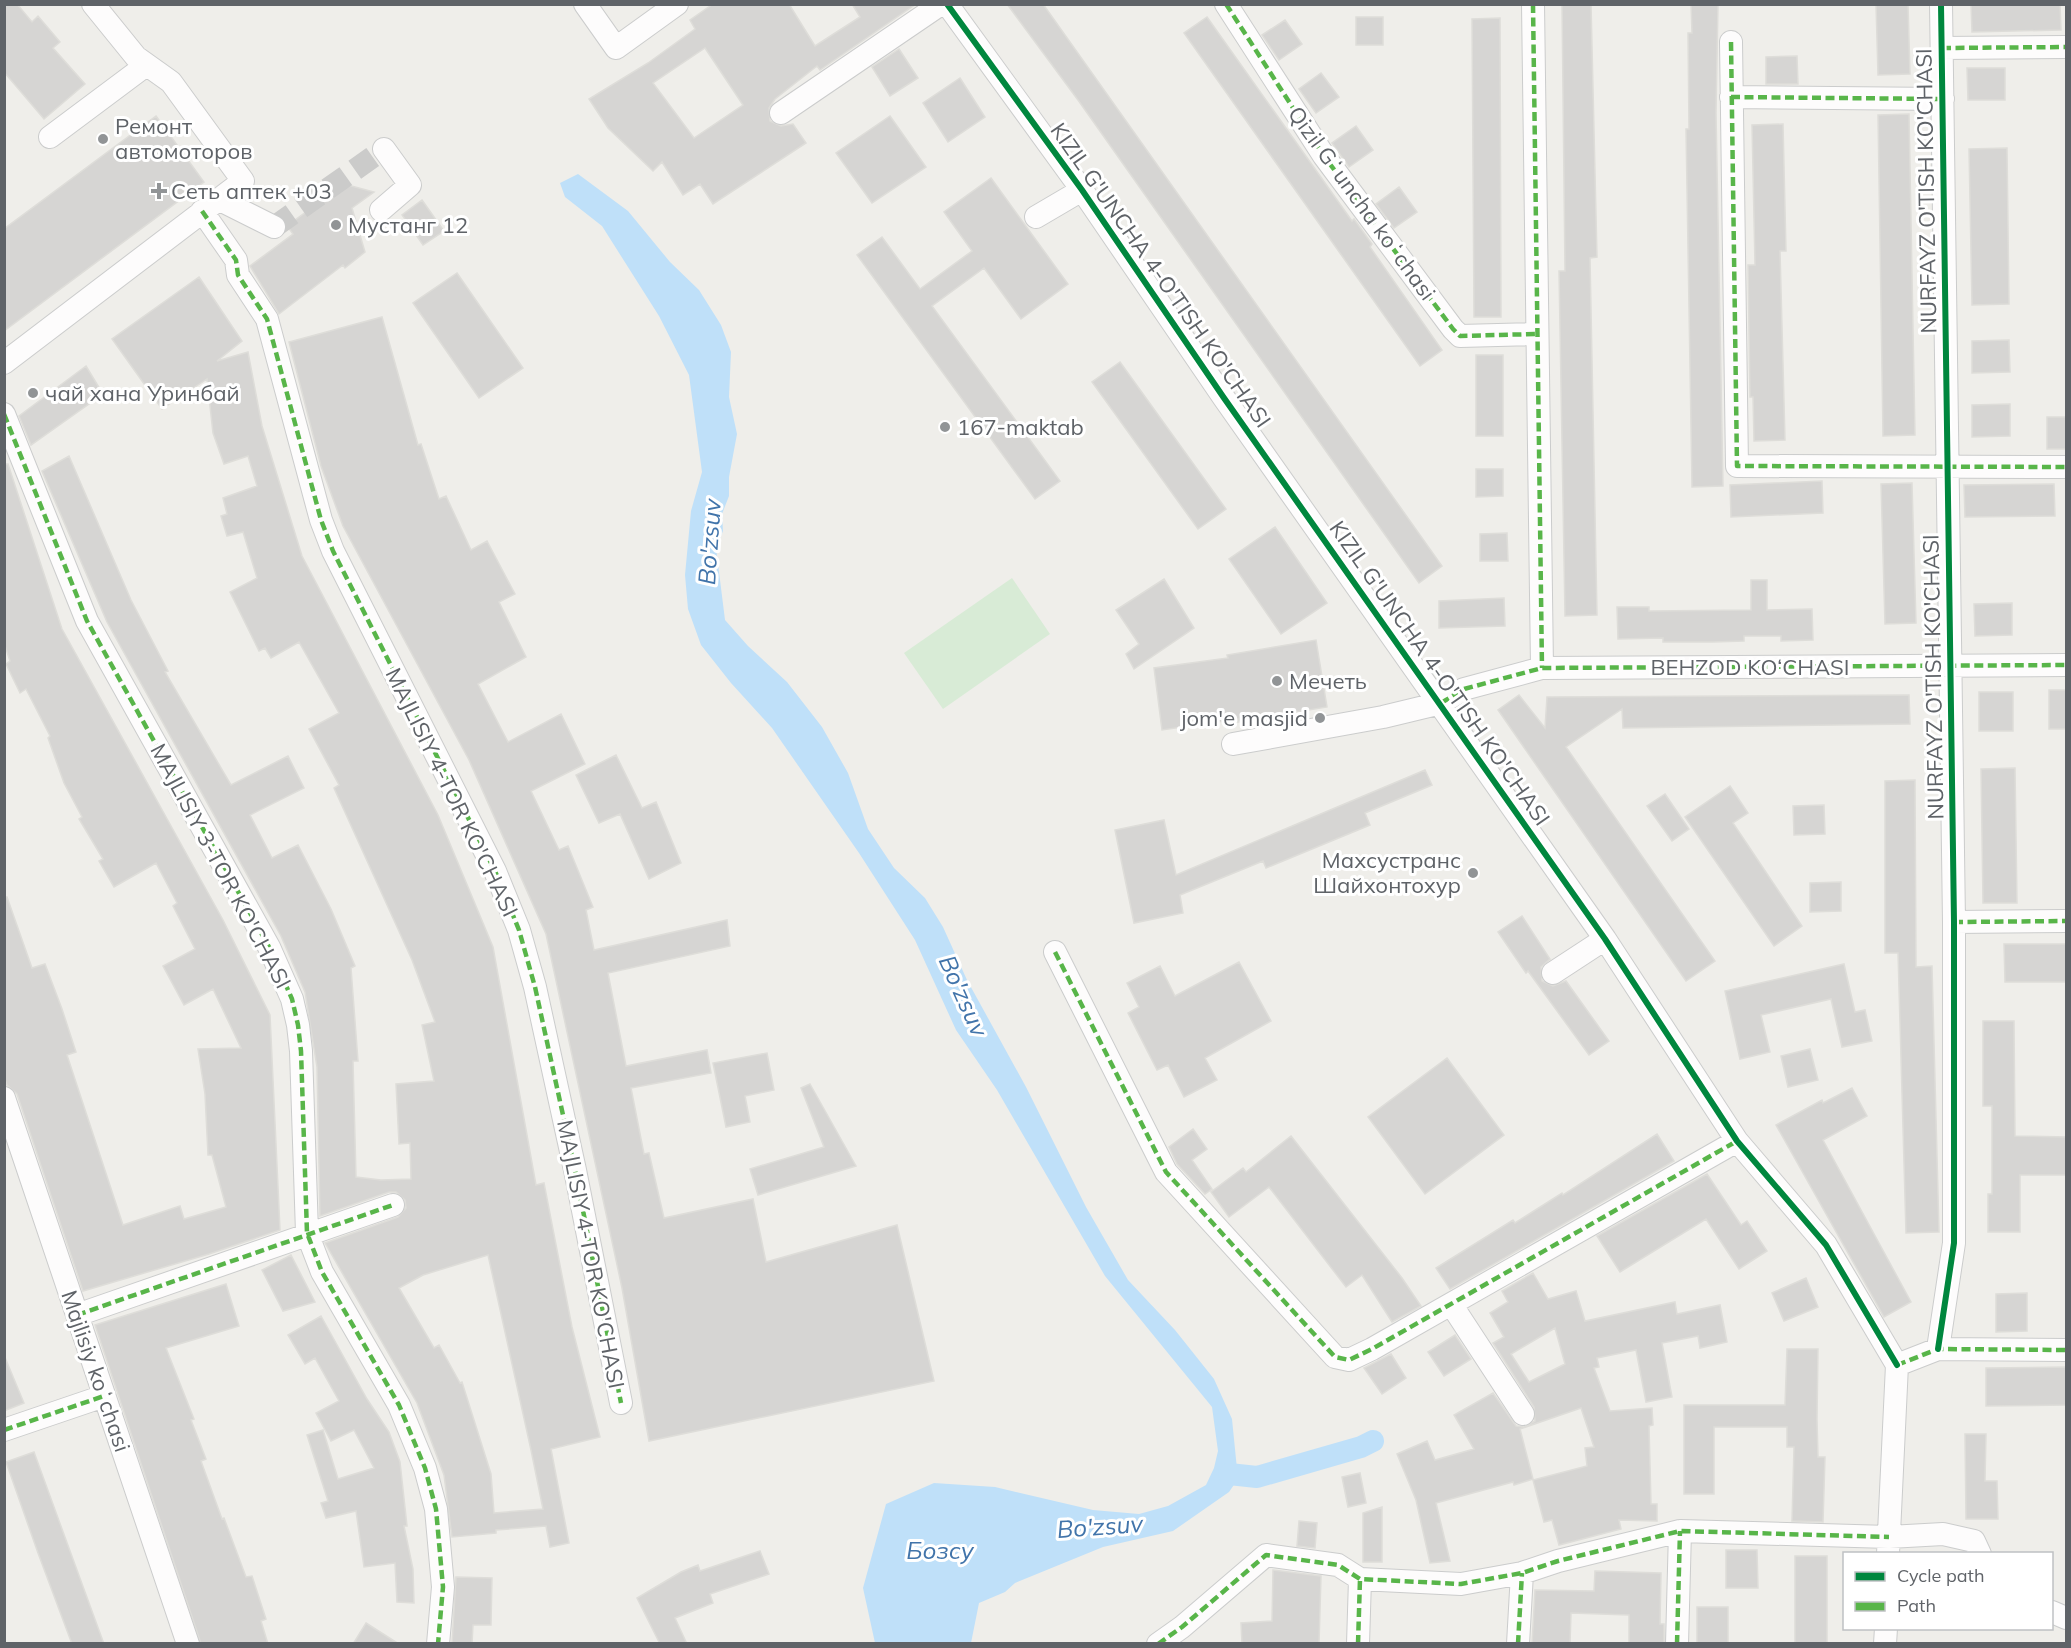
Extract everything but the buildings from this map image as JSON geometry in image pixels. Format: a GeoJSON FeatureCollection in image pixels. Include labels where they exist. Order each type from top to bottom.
{"type":"FeatureCollection","features":[{"type":"Feature","properties":{"kind":"street"},"geometry":{"type":"LineString","coordinates":[[4,363],[243,181],[171,82],[145,66],[93,4]]}},
{"type":"Feature","properties":{"kind":"street"},"geometry":{"type":"LineString","coordinates":[[585,4],[616,48],[677,4]]}},
{"type":"Feature","properties":{"kind":"street"},"geometry":{"type":"LineString","coordinates":[[781,112],[941,4]]}},
{"type":"Feature","properties":{"kind":"street","name":"KIZIL G'UNCHA 4-O'TISH KO'CHASI"},"geometry":{"type":"LineString","coordinates":[[947,4],[1082,190],[1224,398],[1441,703],[1605,939],[1737,1141],[1826,1245],[1897,1365]]}},
{"type":"Feature","properties":{"kind":"street","name":"Qizil Gʻuncha koʻchasi"},"geometry":{"type":"LineString","coordinates":[[1226,4],[1324,156],[1453,329],[1460,336],[1536,333]]}},
{"type":"Feature","properties":{"kind":"street"},"geometry":{"type":"LineString","coordinates":[[1533,4],[1542,668]]}},
{"type":"Feature","properties":{"kind":"street","name":"NURFAYZ O'TISH KO'CHASI"},"geometry":{"type":"LineString","coordinates":[[1938,1349],[1954,1243],[1954,922],[1941,4]]}},
{"type":"Feature","properties":{"kind":"street"},"geometry":{"type":"LineString","coordinates":[[1731,42],[1735,463],[1742,466],[2067,467]]}},
{"type":"Feature","properties":{"kind":"street"},"geometry":{"type":"LineString","coordinates":[[1942,48],[2067,47]]}},
{"type":"Feature","properties":{"kind":"street"},"geometry":{"type":"LineString","coordinates":[[50,137],[145,66]]}},
{"type":"Feature","properties":{"kind":"street","name":"NURFAYZ O'TISH KO'CHASI"},"geometry":{"type":"LineString","coordinates":[[1731,97],[1943,99]]}},
{"type":"Feature","properties":{"kind":"street"},"geometry":{"type":"LineString","coordinates":[[381,210],[411,185],[384,149]]}},
{"type":"Feature","properties":{"kind":"street"},"geometry":{"type":"LineString","coordinates":[[1036,217],[1082,190]]}},
{"type":"Feature","properties":{"kind":"street"},"geometry":{"type":"LineString","coordinates":[[210,205],[274,227]]}},
{"type":"Feature","properties":{"kind":"street","name":"MAJLISIY 4-TOR KO'CHASI"},"geometry":{"type":"LineString","coordinates":[[210,205],[236,260],[238,275],[267,319],[321,520],[333,551],[495,871],[519,930],[535,987],[575,1170],[621,1403]]}},
{"type":"Feature","properties":{"kind":"street","name":"MAJLISIY 3-TOR KO'CHASI"},"geometry":{"type":"LineString","coordinates":[[4,414],[87,621],[269,947],[292,999],[301,1052],[307,1233],[322,1272],[399,1405],[425,1468],[436,1509],[443,1587],[438,1644]]}},
{"type":"Feature","properties":{"kind":"street","name":"BEHZOD KO‘CHASI"},"geometry":{"type":"LineString","coordinates":[[1233,744],[1383,717],[1441,703],[1464,689],[1542,668],[2067,665]]}},
{"type":"Feature","properties":{"kind":"street"},"geometry":{"type":"LineString","coordinates":[[1954,922],[2067,921]]}},
{"type":"Feature","properties":{"kind":"street"},"geometry":{"type":"LineString","coordinates":[[1553,973],[1605,939]]}},
{"type":"Feature","properties":{"kind":"street"},"geometry":{"type":"LineString","coordinates":[[1055,952],[1166,1172],[1335,1357],[1349,1360],[1737,1141]]}},
{"type":"Feature","properties":{"kind":"street","name":"Majlisiy koʻchasi"},"geometry":{"type":"LineString","coordinates":[[4,1098],[188,1644]]}},
{"type":"Feature","properties":{"kind":"street"},"geometry":{"type":"LineString","coordinates":[[77,1315],[307,1233],[393,1205]]}},
{"type":"Feature","properties":{"kind":"street"},"geometry":{"type":"LineString","coordinates":[[1451,1304],[1522,1414]]}},
{"type":"Feature","properties":{"kind":"street"},"geometry":{"type":"LineString","coordinates":[[1888,1545],[1897,1365],[1938,1349],[2067,1350]]}},
{"type":"Feature","properties":{"kind":"street"},"geometry":{"type":"LineString","coordinates":[[4,1430],[104,1396]]}},
{"type":"Feature","properties":{"kind":"street"},"geometry":{"type":"LineString","coordinates":[[1677,1644],[1680,1531]]}},
{"type":"Feature","properties":{"kind":"street"},"geometry":{"type":"LineString","coordinates":[[1158,1644],[1182,1627],[1266,1556],[1338,1565],[1360,1579],[1461,1584],[1522,1573],[1558,1561],[1680,1531],[1888,1545],[1943,1534],[1974,1541],[1979,1552]]}},
{"type":"Feature","properties":{"kind":"street"},"geometry":{"type":"LineString","coordinates":[[1518,1644],[1522,1573]]}},
{"type":"Feature","properties":{"kind":"street"},"geometry":{"type":"LineString","coordinates":[[1358,1644],[1360,1579]]}},
{"type":"Feature","properties":{"kind":"green space"},"geometry":{"type":"Polygon","coordinates":[[[1012,578],[1050,634],[943,709],[904,653],[1012,578]]]}},
{"type":"Feature","properties":{"kind":"water","name":"Бозсу"},"geometry":{"type":"Polygon","coordinates":[[[578,174],[628,211],[670,262],[699,290],[721,325],[731,352],[729,397],[737,434],[729,477],[729,496],[722,514],[723,531],[716,548],[725,620],[748,646],[787,682],[822,727],[848,773],[868,829],[894,868],[925,898],[943,927],[967,980],[1026,1087],[1086,1207],[1128,1280],[1175,1330],[1214,1379],[1232,1419],[1238,1479],[1229,1492],[1173,1531],[1103,1547],[1015,1583],[1005,1592],[979,1603],[971,1643],[875,1643],[863,1588],[886,1504],[934,1483],[995,1487],[1093,1510],[1139,1514],[1168,1506],[1206,1485],[1214,1468],[1218,1451],[1212,1407],[1105,1276],[997,1090],[956,1030],[915,940],[859,853],[772,728],[731,683],[701,645],[688,609],[685,575],[691,511],[702,472],[689,375],[659,316],[602,226],[565,197],[560,183],[578,174]]]}},
{"type":"Feature","properties":{"kind":"waterway"},"geometry":{"type":"LineString","coordinates":[[1229,1474],[1257,1477],[1361,1447],[1373,1441]]}},
{"type":"Feature","properties":{"kind":"tunnel"},"geometry":{"type":"LineString","coordinates":[[274,227],[384,149]]}},
{"type":"Feature","properties":{"kind":"marked path"},"geometry":{"type":"LineString","coordinates":[[1226,4],[1324,156],[1453,329],[1460,336],[1536,334]]}},
{"type":"Feature","properties":{"kind":"marked path"},"geometry":{"type":"LineString","coordinates":[[1533,4],[1542,668]]}},
{"type":"Feature","properties":{"kind":"marked path"},"geometry":{"type":"LineString","coordinates":[[1731,42],[1737,466],[2066,467]]}},
{"type":"Feature","properties":{"kind":"marked path"},"geometry":{"type":"LineString","coordinates":[[1942,48],[2066,47]]}},
{"type":"Feature","properties":{"kind":"marked path"},"geometry":{"type":"LineString","coordinates":[[1731,97],[1943,99]]}},
{"type":"Feature","properties":{"kind":"marked path"},"geometry":{"type":"LineString","coordinates":[[202,211],[236,260],[238,275],[267,319],[321,520],[333,551],[495,871],[519,930],[535,987],[575,1170],[621,1403]]}},
{"type":"Feature","properties":{"kind":"marked path"},"geometry":{"type":"LineString","coordinates":[[4,414],[87,621],[269,947],[292,999],[301,1051],[307,1233],[322,1272],[399,1405],[425,1468],[436,1509],[443,1587],[438,1644]]}},
{"type":"Feature","properties":{"kind":"marked path"},"geometry":{"type":"LineString","coordinates":[[1441,703],[1464,689],[1542,668],[2066,665]]}},
{"type":"Feature","properties":{"kind":"marked path"},"geometry":{"type":"LineString","coordinates":[[1954,922],[2066,921]]}},
{"type":"Feature","properties":{"kind":"marked path"},"geometry":{"type":"LineString","coordinates":[[1055,952],[1166,1172],[1335,1357],[1349,1360],[1372,1349],[1737,1141]]}},
{"type":"Feature","properties":{"kind":"marked path"},"geometry":{"type":"LineString","coordinates":[[77,1315],[393,1205]]}},
{"type":"Feature","properties":{"kind":"marked path"},"geometry":{"type":"LineString","coordinates":[[1897,1365],[1938,1349],[2066,1350]]}},
{"type":"Feature","properties":{"kind":"marked path"},"geometry":{"type":"LineString","coordinates":[[4,1430],[104,1396]]}},
{"type":"Feature","properties":{"kind":"marked path"},"geometry":{"type":"LineString","coordinates":[[1158,1644],[1182,1627],[1266,1555],[1338,1565],[1360,1579],[1461,1584],[1522,1573],[1558,1561],[1680,1531],[1889,1537]]}},
{"type":"Feature","properties":{"kind":"marked path"},"geometry":{"type":"LineString","coordinates":[[1677,1644],[1680,1531]]}},
{"type":"Feature","properties":{"kind":"marked path"},"geometry":{"type":"LineString","coordinates":[[1518,1644],[1522,1573]]}},
{"type":"Feature","properties":{"kind":"marked path"},"geometry":{"type":"LineString","coordinates":[[1358,1644],[1360,1579]]}},
{"type":"Feature","properties":{"kind":"cycle path"},"geometry":{"type":"LineString","coordinates":[[947,4],[1082,190],[1224,398],[1605,939],[1737,1141],[1826,1245],[1897,1365]]}},
{"type":"Feature","properties":{"kind":"cycle path"},"geometry":{"type":"LineString","coordinates":[[1938,1349],[1954,1243],[1954,922],[1941,4]]}},
{"type":"Feature","properties":{"kind":"place","name":"Ремонт автомоторов"},"geometry":{"type":"Point","coordinates":[103,139]}},
{"type":"Feature","properties":{"kind":"place","name":"Сеть аптек +03"},"geometry":{"type":"Point","coordinates":[159,191]}},
{"type":"Feature","properties":{"kind":"place","name":"Мустанг 12"},"geometry":{"type":"Point","coordinates":[336,225]}},
{"type":"Feature","properties":{"kind":"place","name":"чай хана Уринбай"},"geometry":{"type":"Point","coordinates":[33,393]}},
{"type":"Feature","properties":{"kind":"place","name":"167-maktab"},"geometry":{"type":"Point","coordinates":[945,427]}},
{"type":"Feature","properties":{"kind":"place","name":"Мечеть"},"geometry":{"type":"Point","coordinates":[1277,681]}},
{"type":"Feature","properties":{"kind":"place","name":"jom'e masjid"},"geometry":{"type":"Point","coordinates":[1320,718]}},
{"type":"Feature","properties":{"kind":"place","name":"Махсустранс Шайхонтохур"},"geometry":{"type":"Point","coordinates":[1473,873]}},
{"type":"Feature","properties":{"kind":"water label","name":"Bo'zsuv"},"geometry":{"type":"Point","coordinates":[710,542]}},
{"type":"Feature","properties":{"kind":"water label","name":"Bo'zsuv"},"geometry":{"type":"Point","coordinates":[963,996]}},
{"type":"Feature","properties":{"kind":"water label","name":"Bo'zsuv"},"geometry":{"type":"Point","coordinates":[1100,1527]}}]}
